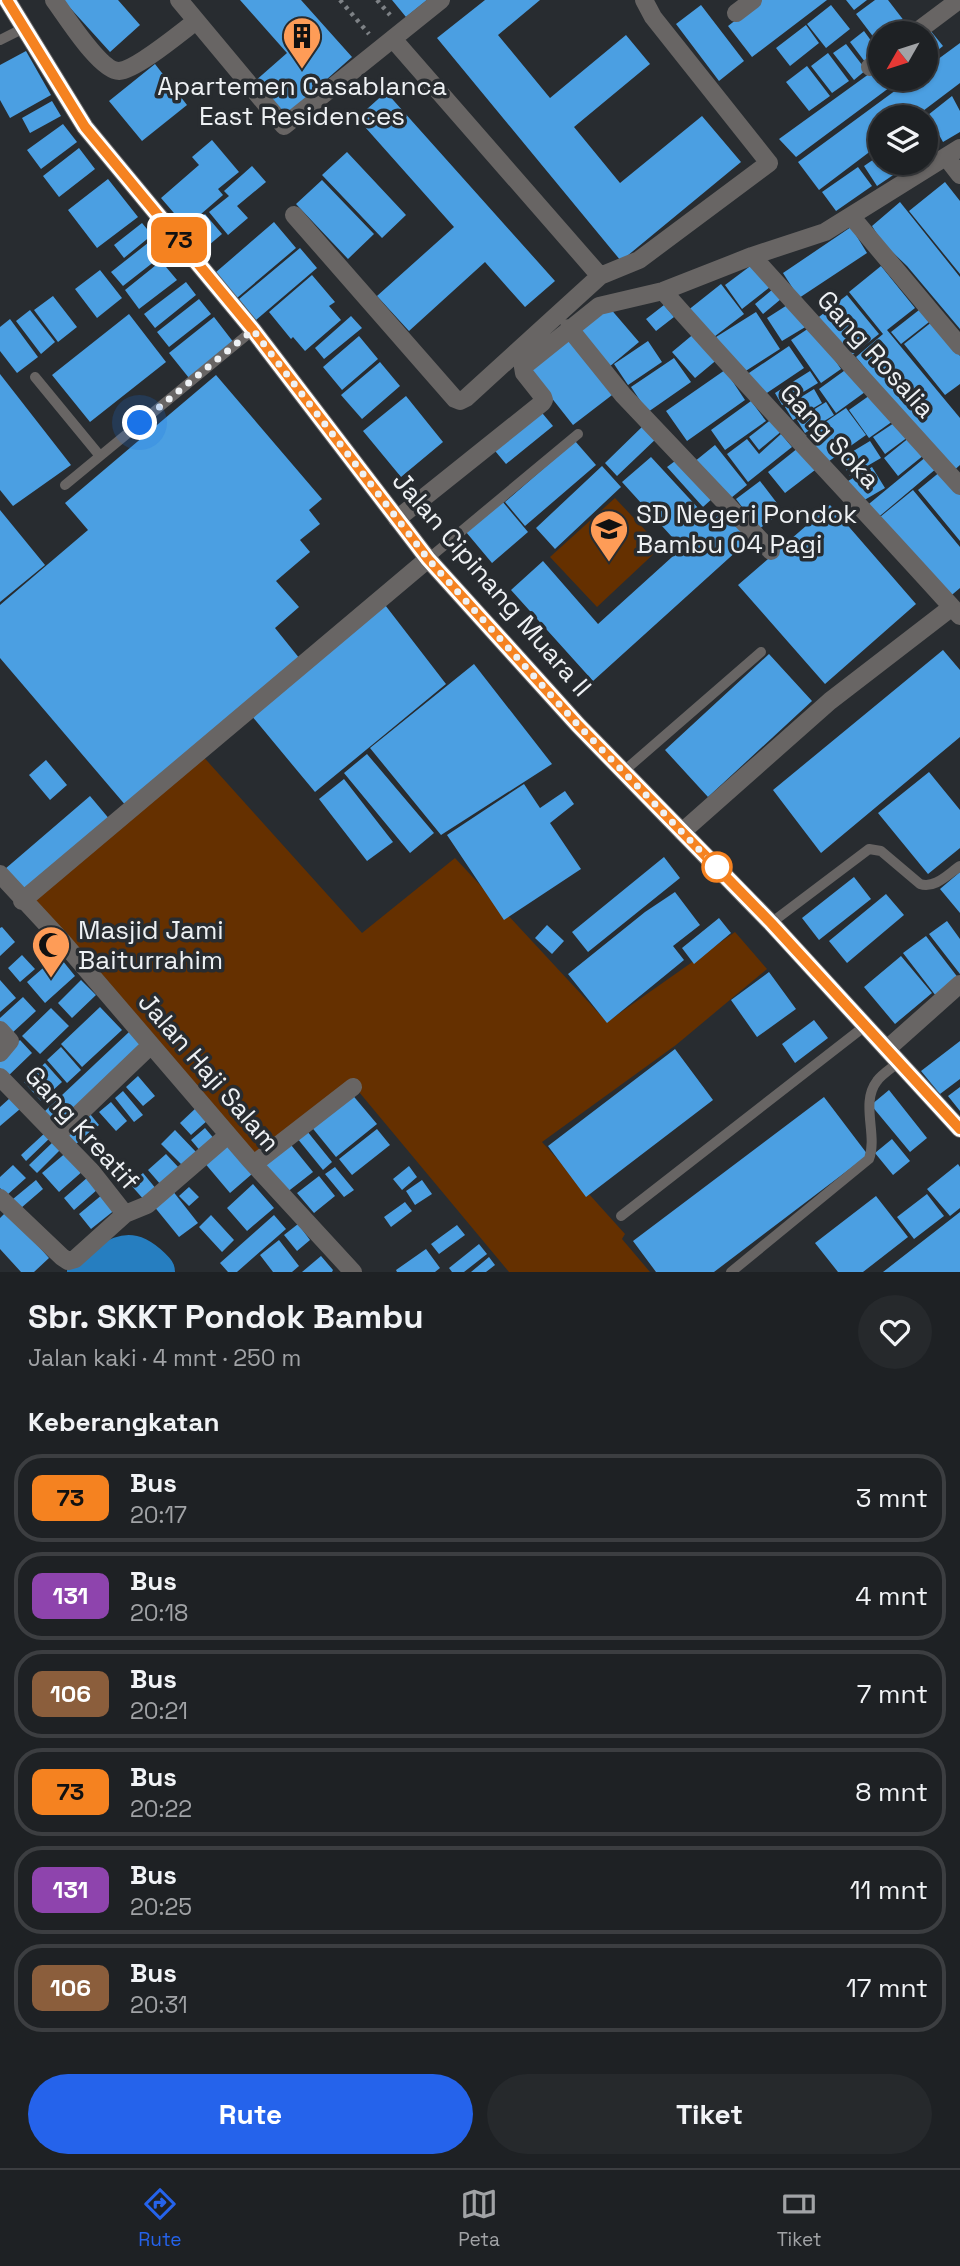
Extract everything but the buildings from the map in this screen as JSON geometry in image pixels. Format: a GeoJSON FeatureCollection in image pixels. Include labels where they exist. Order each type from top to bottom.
{"type":"FeatureCollection","features":[{"type":"Feature","properties":{"kind":"street","name":"Jalan Cipinang Muara II"},"geometry":{"type":"LineString","coordinates":[[7,0],[92,137],[253,330],[428,559],[578,725],[771,923],[960,1129]]}},
{"type":"Feature","properties":{"kind":"street"},"geometry":{"type":"LineString","coordinates":[[54,0],[104,65],[116,71],[131,68],[196,21]]}},
{"type":"Feature","properties":{"kind":"street"},"geometry":{"type":"LineString","coordinates":[[179,0],[284,125],[441,0]]}},
{"type":"Feature","properties":{"kind":"street"},"geometry":{"type":"LineString","coordinates":[[294,215],[455,399],[460,401],[600,276],[639,260],[769,163],[653,18],[644,0]]}},
{"type":"Feature","properties":{"kind":"street"},"geometry":{"type":"LineString","coordinates":[[736,13],[753,0]]}},
{"type":"Feature","properties":{"kind":"street"},"geometry":{"type":"LineString","coordinates":[[931,21],[959,0]]}},
{"type":"Feature","properties":{"kind":"street"},"geometry":{"type":"LineString","coordinates":[[387,43],[600,276]]}},
{"type":"Feature","properties":{"kind":"street"},"geometry":{"type":"LineString","coordinates":[[397,519],[542,403],[543,397],[524,373],[523,367],[599,306],[663,291],[752,256],[825,232],[953,153],[960,175]]}},
{"type":"Feature","properties":{"kind":"street"},"geometry":{"type":"LineString","coordinates":[[850,216],[960,346]]}},
{"type":"Feature","properties":{"kind":"street","name":"Gang Rosalia"},"geometry":{"type":"LineString","coordinates":[[752,256],[960,486]]}},
{"type":"Feature","properties":{"kind":"street","name":"Gang Soka"},"geometry":{"type":"LineString","coordinates":[[663,291],[748,388],[956,611]]}},
{"type":"Feature","properties":{"kind":"street"},"geometry":{"type":"LineString","coordinates":[[569,328],[623,395],[771,551]]}},
{"type":"Feature","properties":{"kind":"street"},"geometry":{"type":"LineString","coordinates":[[22,901],[428,559]]}},
{"type":"Feature","properties":{"kind":"street"},"geometry":{"type":"LineString","coordinates":[[682,832],[830,701],[956,611]]}},
{"type":"Feature","properties":{"kind":"street","name":"Jalan Haji Salam"},"geometry":{"type":"LineString","coordinates":[[0,874],[22,901],[62,941],[228,1135],[353,1272]]}},
{"type":"Feature","properties":{"kind":"street"},"geometry":{"type":"LineString","coordinates":[[887,1049],[960,984]]}},
{"type":"Feature","properties":{"kind":"street","name":"Gang Kreatif"},"geometry":{"type":"LineString","coordinates":[[0,1030],[10,1041],[0,1053]]}},
{"type":"Feature","properties":{"kind":"street"},"geometry":{"type":"LineString","coordinates":[[57,1135],[151,1045]]}},
{"type":"Feature","properties":{"kind":"street","name":"Gang Kreatif"},"geometry":{"type":"LineString","coordinates":[[0,1077],[92,1172],[125,1214]]}},
{"type":"Feature","properties":{"kind":"street"},"geometry":{"type":"LineString","coordinates":[[254,1164],[353,1087]]}},
{"type":"Feature","properties":{"kind":"street"},"geometry":{"type":"LineString","coordinates":[[0,1198],[68,1261],[75,1259],[125,1214],[147,1205],[228,1135]]}},
{"type":"Feature","properties":{"kind":"lane"},"geometry":{"type":"LineString","coordinates":[[0,40],[24,28]]}},
{"type":"Feature","properties":{"kind":"lane"},"geometry":{"type":"LineString","coordinates":[[65,485],[253,330]]}},
{"type":"Feature","properties":{"kind":"lane"},"geometry":{"type":"LineString","coordinates":[[35,377],[100,456]]}},
{"type":"Feature","properties":{"kind":"lane"},"geometry":{"type":"LineString","coordinates":[[428,559],[578,434]]}},
{"type":"Feature","properties":{"kind":"lane"},"geometry":{"type":"LineString","coordinates":[[624,771],[761,652]]}},
{"type":"Feature","properties":{"kind":"lane"},"geometry":{"type":"LineString","coordinates":[[771,923],[869,849],[881,851],[920,884],[927,886],[934,885],[960,866]]}},
{"type":"Feature","properties":{"kind":"lane"},"geometry":{"type":"LineString","coordinates":[[621,1216],[866,1026]]}},
{"type":"Feature","properties":{"kind":"lane"},"geometry":{"type":"LineString","coordinates":[[731,1272],[869,1159],[873,1150],[870,1100],[876,1081],[899,1062]]}},
{"type":"Feature","properties":{"kind":"path"},"geometry":{"type":"LineString","coordinates":[[340,0],[387,43]]}},
{"type":"Feature","properties":{"kind":"shaded area"},"geometry":{"type":"Polygon","coordinates":[[[615,498],[661,547],[597,607],[550,557],[615,498]]]}},
{"type":"Feature","properties":{"kind":"shaded area"},"geometry":{"type":"Polygon","coordinates":[[[200,753],[362,933],[455,858],[607,1022],[735,932],[767,969],[676,1045],[542,1142],[625,1234],[622,1239],[650,1272],[509,1272],[354,1086],[254,1161],[29,901],[200,753]]]}},
{"type":"Feature","properties":{"kind":"waterway"},"geometry":{"type":"LineString","coordinates":[[88,1272],[129,1256],[144,1263],[154,1272]]}},
{"type":"Feature","properties":{"kind":"bus line","name":"73"},"geometry":{"type":"LineString","coordinates":[[7,0],[85,127],[107,157],[152,207],[253,330],[428,559],[578,725],[771,923],[960,1129]]}},
{"type":"Feature","properties":{"kind":"place","name":"Apartemen Casablanca East Residences"},"geometry":{"type":"Point","coordinates":[302,70]}},
{"type":"Feature","properties":{"kind":"place","name":"SD Negeri Pondok Bambu 04 Pagi"},"geometry":{"type":"Point","coordinates":[609,563]}},
{"type":"Feature","properties":{"kind":"place","name":"Masjid Jami Baiturrahim"},"geometry":{"type":"Point","coordinates":[51,979]}},
{"type":"Feature","properties":{"kind":"route"},"geometry":{"type":"LineString","coordinates":[[140,423],[253,330],[428,559],[578,725],[718,869],[717,867]]}}]}
